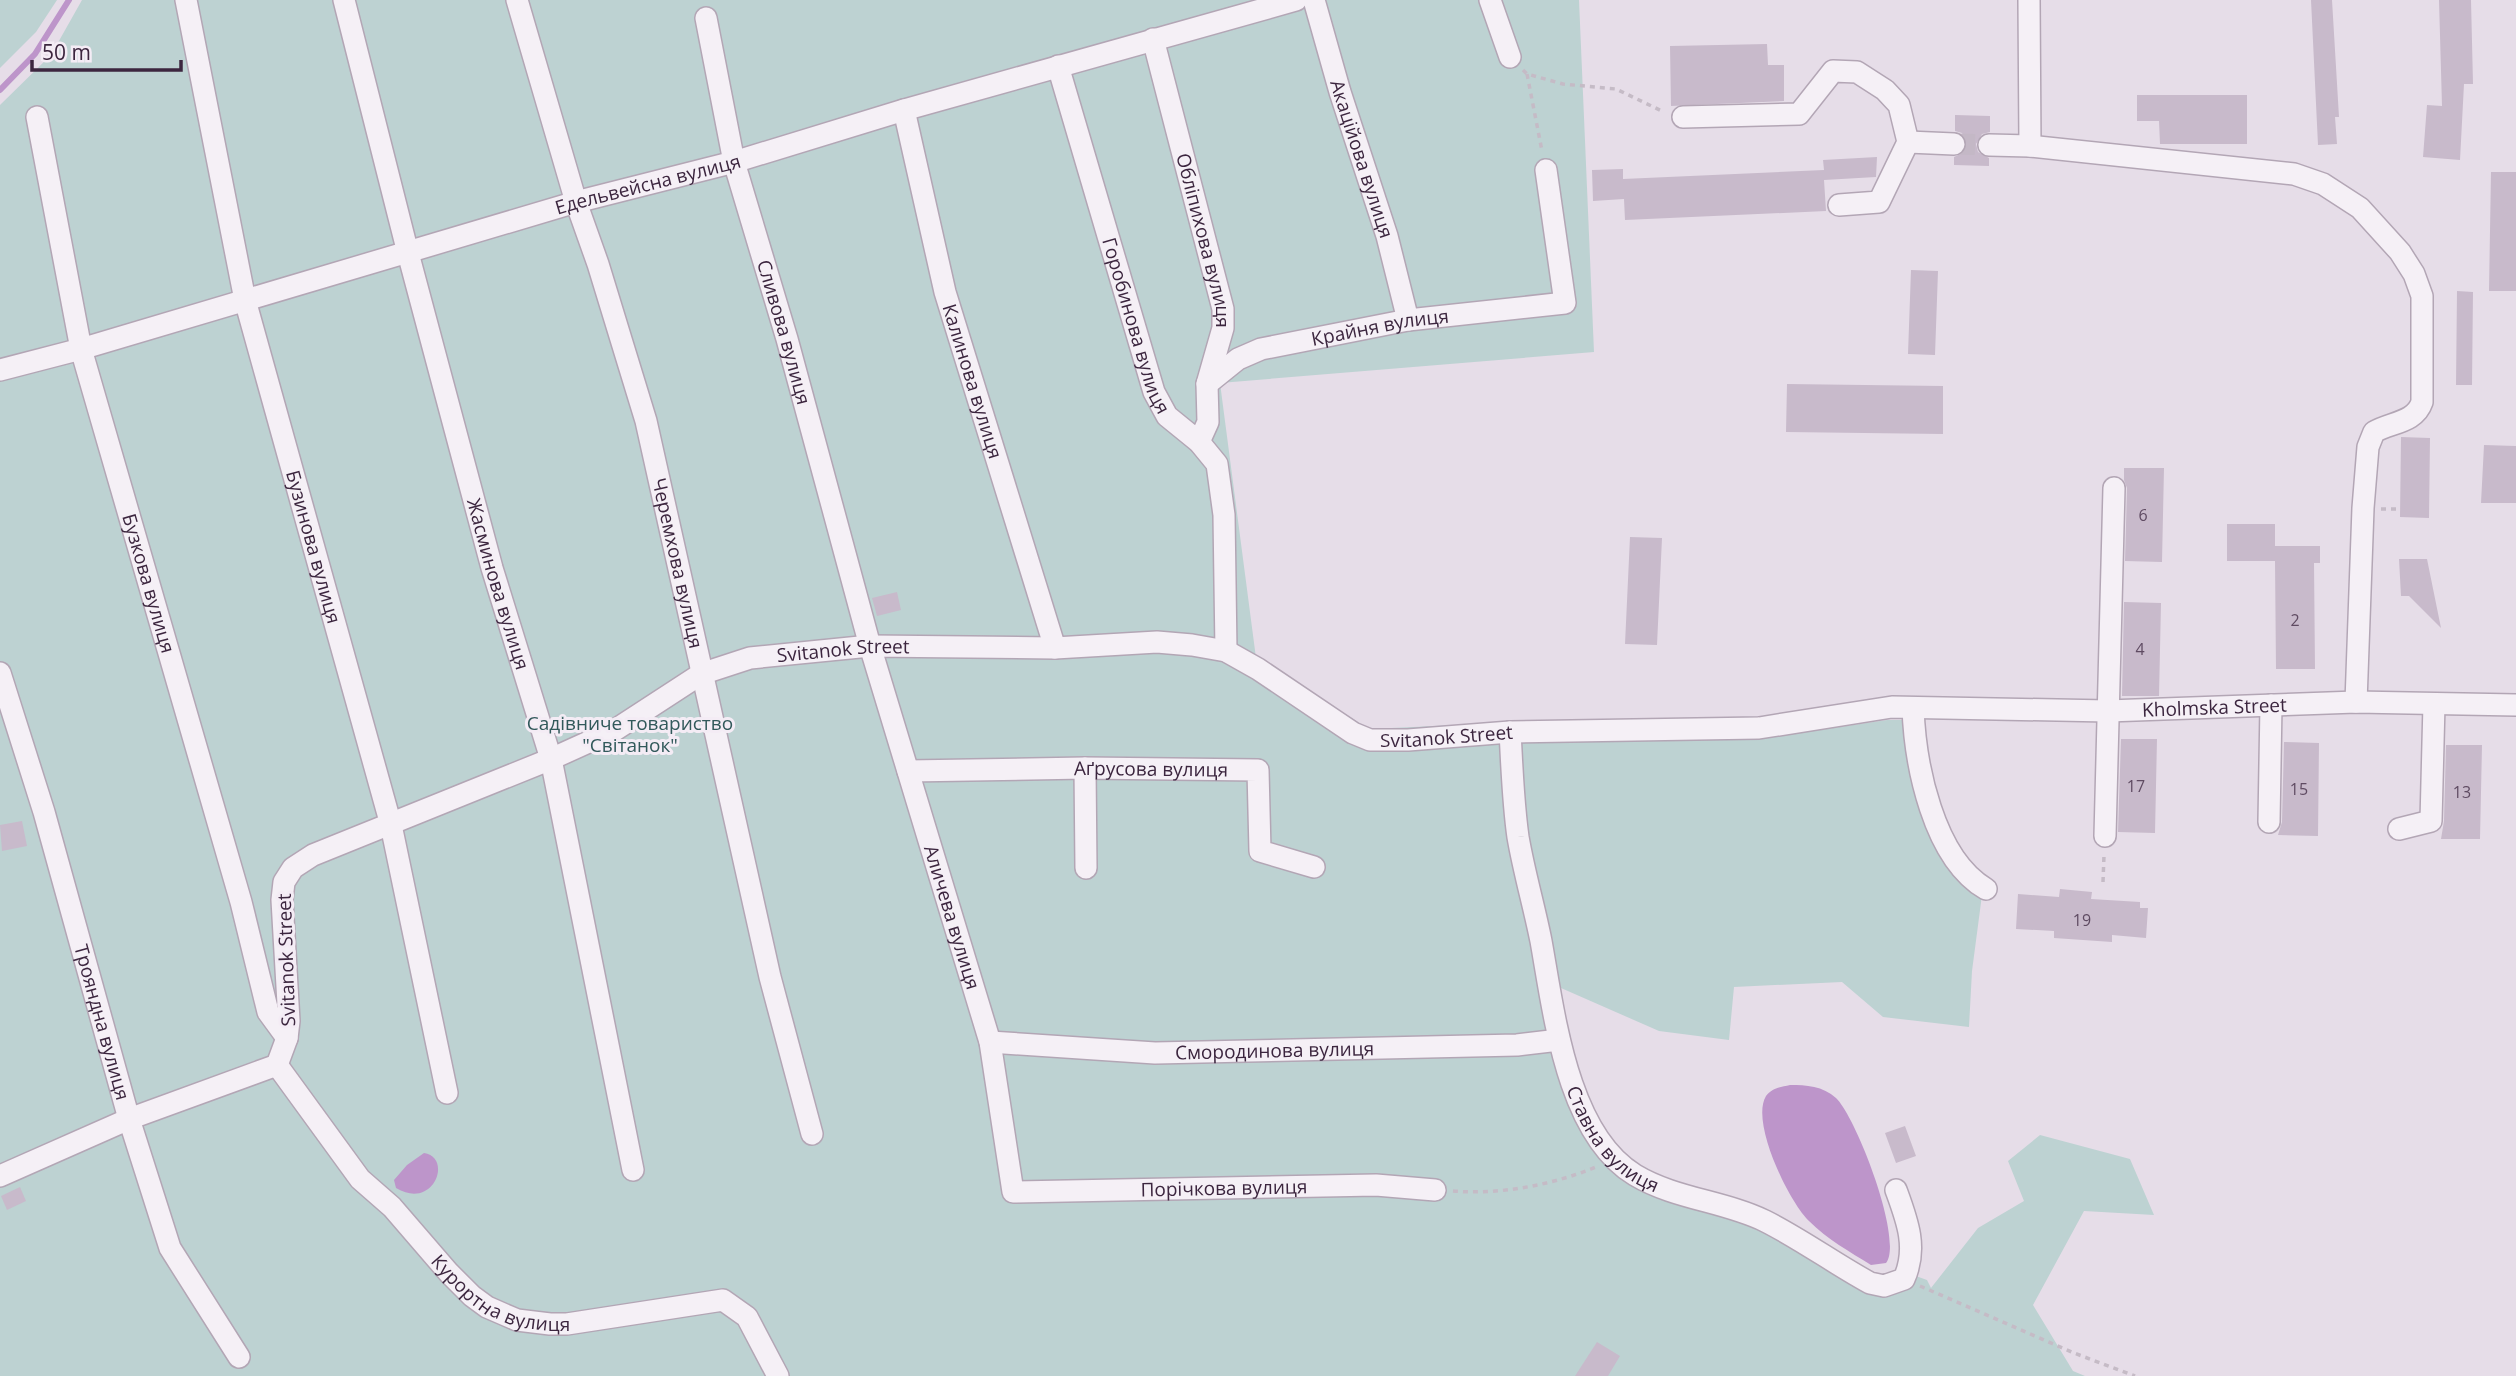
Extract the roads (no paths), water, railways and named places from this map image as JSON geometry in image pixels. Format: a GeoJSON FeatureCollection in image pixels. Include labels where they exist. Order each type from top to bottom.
{"type":"FeatureCollection","features":[{"type":"Feature","properties":{"kind":"street","name":"Бузинова вулиця"},"geometry":{"type":"LineString","coordinates":[[186,0],[245,300],[391,825],[447,1093]]}},
{"type":"Feature","properties":{"kind":"street","name":"Жасминова вулиця"},"geometry":{"type":"LineString","coordinates":[[344,0],[492,568],[551,759],[633,1170]]}},
{"type":"Feature","properties":{"kind":"street","name":"Черемхова вулиця"},"geometry":{"type":"LineString","coordinates":[[517,0],[576,202],[646,421],[770,977],[812,1134]]}},
{"type":"Feature","properties":{"kind":"street","name":"Едельвейсна вулиця"},"geometry":{"type":"LineString","coordinates":[[0,370],[81,349],[576,202],[734,162],[904,110],[1296,0]]}},
{"type":"Feature","properties":{"kind":"street","name":"Акаційова вулиця"},"geometry":{"type":"LineString","coordinates":[[1314,0],[1340,92],[1387,236],[1408,320]]}},
{"type":"Feature","properties":{"kind":"street"},"geometry":{"type":"LineString","coordinates":[[1490,0],[1510,57]]}},
{"type":"Feature","properties":{"kind":"street"},"geometry":{"type":"LineString","coordinates":[[2029,0],[2031,146]]}},
{"type":"Feature","properties":{"kind":"street","name":"Сливова вулиця"},"geometry":{"type":"LineString","coordinates":[[706,18],[734,162],[787,339],[870,646]]}},
{"type":"Feature","properties":{"kind":"street","name":"Обліпихова вулиця"},"geometry":{"type":"LineString","coordinates":[[1153,39],[1223,309],[1223,327],[1207,384],[1208,422],[1199,442]]}},
{"type":"Feature","properties":{"kind":"street","name":"Горобинова вулиця"},"geometry":{"type":"LineString","coordinates":[[1058,66],[1154,392],[1167,416],[1199,442],[1217,464],[1224,515],[1226,652]]}},
{"type":"Feature","properties":{"kind":"street"},"geometry":{"type":"LineString","coordinates":[[1683,117],[1799,114],[1833,71],[1857,72],[1885,90],[1899,105],[1908,142],[1879,202],[1839,205]]}},
{"type":"Feature","properties":{"kind":"street","name":"Калинова вулиця"},"geometry":{"type":"LineString","coordinates":[[904,110],[945,292],[1055,648]]}},
{"type":"Feature","properties":{"kind":"street","name":"Бузкова вулиця"},"geometry":{"type":"LineString","coordinates":[[37,117],[81,349],[242,902],[268,1012],[287,1038]]}},
{"type":"Feature","properties":{"kind":"street"},"geometry":{"type":"LineString","coordinates":[[1908,142],[1954,144]]}},
{"type":"Feature","properties":{"kind":"street"},"geometry":{"type":"LineString","coordinates":[[1989,145],[2031,146],[2294,174],[2323,184],[2360,208],[2400,252],[2414,274],[2422,296],[2422,402],[2413,417],[2374,432],[2368,447],[2363,508],[2356,702]]}},
{"type":"Feature","properties":{"kind":"street","name":"Крайня вулиця"},"geometry":{"type":"LineString","coordinates":[[1207,384],[1238,359],[1261,349],[1408,320],[1565,303],[1546,170]]}},
{"type":"Feature","properties":{"kind":"street"},"geometry":{"type":"LineString","coordinates":[[2105,836],[2114,488]]}},
{"type":"Feature","properties":{"kind":"street","name":"Svitanok Street"},"geometry":{"type":"LineString","coordinates":[[277,1065],[287,1038],[289,1021],[282,900],[284,882],[293,868],[313,855],[551,759],[615,730],[701,674],[750,658],[870,646],[1055,648],[1157,642],[1192,645],[1226,652],[1258,669],[1353,733],[1370,740],[1408,740],[1510,732],[1759,727],[1892,707],[1913,708]]}},
{"type":"Feature","properties":{"kind":"street","name":"Аличева вулиця"},"geometry":{"type":"LineString","coordinates":[[870,646],[990,1042],[1013,1192]]}},
{"type":"Feature","properties":{"kind":"street","name":"Трояндна вулиця"},"geometry":{"type":"LineString","coordinates":[[0,673],[44,812],[129,1119],[170,1248],[239,1357]]}},
{"type":"Feature","properties":{"kind":"street","name":"Kholmska Street"},"geometry":{"type":"LineString","coordinates":[[1913,708],[2108,711],[2356,702],[2516,705]]}},
{"type":"Feature","properties":{"kind":"street"},"geometry":{"type":"LineString","coordinates":[[2399,829],[2431,821],[2434,704]]}},
{"type":"Feature","properties":{"kind":"street"},"geometry":{"type":"LineString","coordinates":[[2269,822],[2271,705]]}},
{"type":"Feature","properties":{"kind":"street"},"geometry":{"type":"LineString","coordinates":[[1913,708],[1919,766],[1940,830],[1963,871],[1986,889]]}},
{"type":"Feature","properties":{"kind":"street","name":"Ставна вулиця"},"geometry":{"type":"LineString","coordinates":[[1510,732],[1518,836],[1559,1040],[1585,1117],[1599,1141],[1635,1175],[1764,1221],[1870,1283],[1884,1286],[1904,1279],[1910,1265],[1910,1227],[1896,1190]]}},
{"type":"Feature","properties":{"kind":"street"},"geometry":{"type":"LineString","coordinates":[[1085,768],[1086,868]]}},
{"type":"Feature","properties":{"kind":"street","name":"Аґрусова вулиця"},"geometry":{"type":"LineString","coordinates":[[908,771],[1085,768],[1258,770],[1260,851],[1314,867]]}},
{"type":"Feature","properties":{"kind":"street","name":"Смородинова вулиця"},"geometry":{"type":"LineString","coordinates":[[990,1042],[1155,1053],[1517,1045],[1559,1040]]}},
{"type":"Feature","properties":{"kind":"street"},"geometry":{"type":"LineString","coordinates":[[0,1176],[129,1119],[277,1065]]}},
{"type":"Feature","properties":{"kind":"street","name":"Курортна вулиця"},"geometry":{"type":"LineString","coordinates":[[277,1065],[360,1180],[415,1232],[449,1273],[487,1307],[517,1320],[550,1324],[627,1316],[723,1300],[747,1317],[778,1376]]}},
{"type":"Feature","properties":{"kind":"street","name":"Порічкова вулиця"},"geometry":{"type":"LineString","coordinates":[[1013,1192],[1376,1185],[1435,1190]]}},
{"type":"Feature","properties":{"kind":"waterway"},"geometry":{"type":"LineString","coordinates":[[0,90],[35,54],[69,0]]}},
{"type":"Feature","properties":{"kind":"tunnel"},"geometry":{"type":"LineString","coordinates":[[1954,144],[1989,145]]}},
{"type":"Feature","properties":{"kind":"park label","name":"Садівниче товариство \"Світанок\""},"geometry":{"type":"Point","coordinates":[630,734]}}]}
